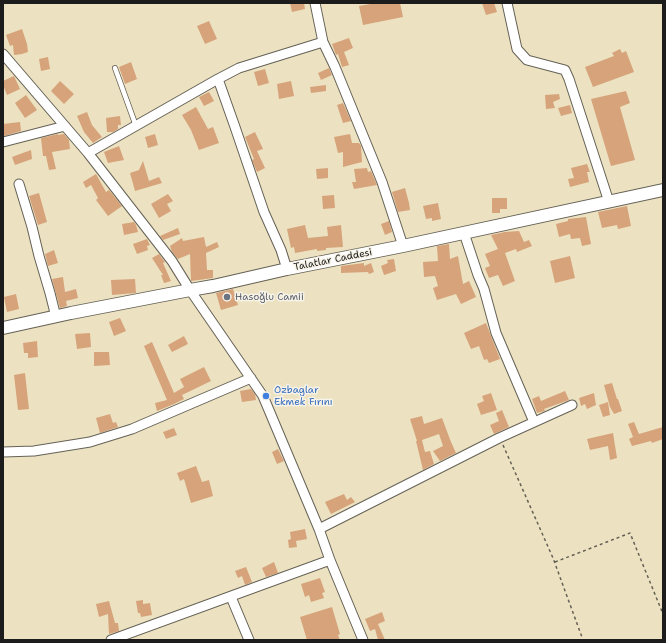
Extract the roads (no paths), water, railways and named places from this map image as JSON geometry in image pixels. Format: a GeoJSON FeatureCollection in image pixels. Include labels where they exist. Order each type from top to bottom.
{"type":"FeatureCollection","features":[{"type":"Feature","properties":{"kind":"street"},"geometry":{"type":"LineString","coordinates":[[315,3],[323,42],[335,67],[382,182],[403,246]]}},
{"type":"Feature","properties":{"kind":"street"},"geometry":{"type":"LineString","coordinates":[[507,3],[517,49],[527,60],[565,70],[609,202]]}},
{"type":"Feature","properties":{"kind":"street"},"geometry":{"type":"LineString","coordinates":[[88,153],[239,68],[323,42]]}},
{"type":"Feature","properties":{"kind":"street"},"geometry":{"type":"LineString","coordinates":[[3,54],[88,153],[172,261],[190,290],[264,396],[363,640]]}},
{"type":"Feature","properties":{"kind":"street"},"geometry":{"type":"LineString","coordinates":[[218,79],[264,212],[281,250],[287,269]]}},
{"type":"Feature","properties":{"kind":"street"},"geometry":{"type":"LineString","coordinates":[[3,142],[65,126]]}},
{"type":"Feature","properties":{"kind":"street"},"geometry":{"type":"LineString","coordinates":[[19,184],[56,316]]}},
{"type":"Feature","properties":{"kind":"street","name":"Talatlar Caddesi"},"geometry":{"type":"LineString","coordinates":[[3,328],[56,316],[213,286],[663,190]]}},
{"type":"Feature","properties":{"kind":"street"},"geometry":{"type":"LineString","coordinates":[[464,233],[484,289],[496,333],[534,422]]}},
{"type":"Feature","properties":{"kind":"street"},"geometry":{"type":"LineString","coordinates":[[3,452],[34,451],[90,442],[132,429],[251,378]]}},
{"type":"Feature","properties":{"kind":"street"},"geometry":{"type":"LineString","coordinates":[[319,529],[499,438],[572,405]]}},
{"type":"Feature","properties":{"kind":"street"},"geometry":{"type":"LineString","coordinates":[[111,640],[330,560]]}},
{"type":"Feature","properties":{"kind":"street"},"geometry":{"type":"LineString","coordinates":[[231,597],[249,640]]}},
{"type":"Feature","properties":{"kind":"lane"},"geometry":{"type":"LineString","coordinates":[[115,68],[136,126]]}},
{"type":"Feature","properties":{"kind":"place","name":"Hasoğlu Camii"},"geometry":{"type":"Point","coordinates":[227,297]}},
{"type":"Feature","properties":{"kind":"place","name":"Ozbaglar Ekmek Fırını"},"geometry":{"type":"Point","coordinates":[266,396]}}]}
